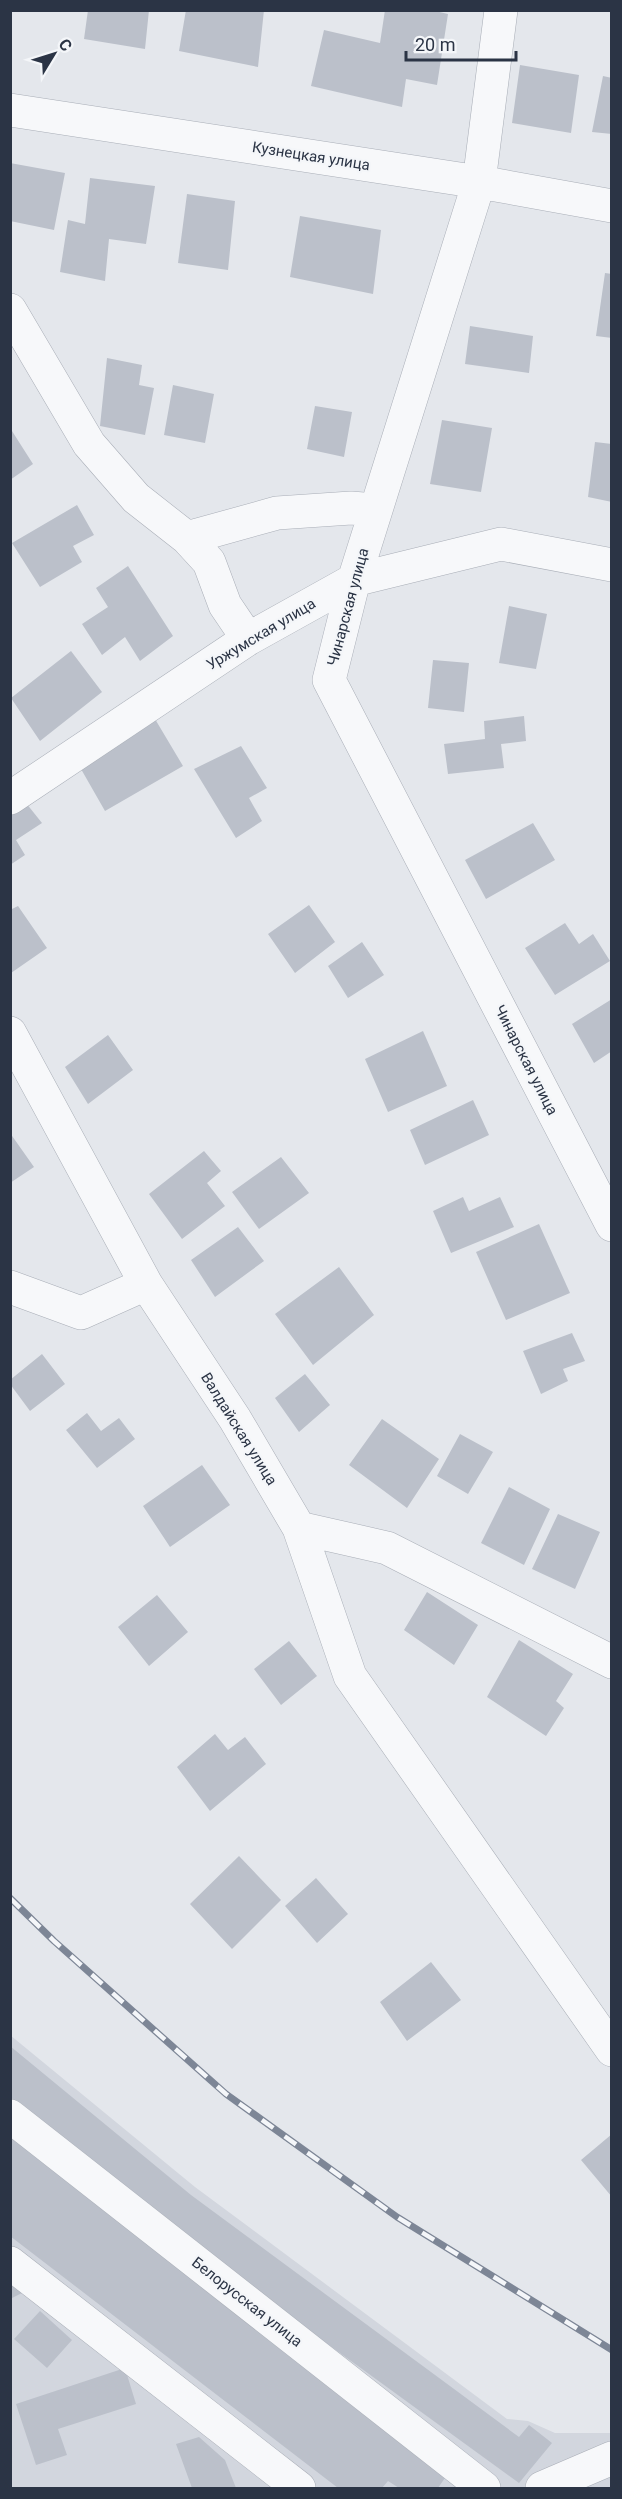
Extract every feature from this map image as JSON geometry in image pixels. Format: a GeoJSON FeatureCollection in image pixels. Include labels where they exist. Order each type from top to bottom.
{"type":"FeatureCollection","features":[{"type":"Feature","properties":{"kind":"street","name":"Чинарская улица"},"geometry":{"type":"LineString","coordinates":[[501,10],[479,182],[375,510],[354,580],[329,680],[612,1225]]}},
{"type":"Feature","properties":{"kind":"street","name":"Кузнецкая улица"},"geometry":{"type":"LineString","coordinates":[[10,110],[479,182],[612,206]]}},
{"type":"Feature","properties":{"kind":"street"},"geometry":{"type":"LineString","coordinates":[[10,310],[88,444],[136,498],[187,538],[209,562],[225,605],[248,639]]}},
{"type":"Feature","properties":{"kind":"street"},"geometry":{"type":"LineString","coordinates":[[187,538],[277,513],[351,508],[375,510]]}},
{"type":"Feature","properties":{"kind":"street","name":"Уржумская улица"},"geometry":{"type":"LineString","coordinates":[[10,798],[248,639],[354,580],[501,544],[612,565]]}},
{"type":"Feature","properties":{"kind":"street","name":"Валдайская улица"},"geometry":{"type":"LineString","coordinates":[[10,1033],[146,1284],[235,1419],[298,1528],[350,1676],[612,2050]]}},
{"type":"Feature","properties":{"kind":"street"},"geometry":{"type":"LineString","coordinates":[[10,1287],[81,1313],[146,1284]]}},
{"type":"Feature","properties":{"kind":"street"},"geometry":{"type":"LineString","coordinates":[[298,1528],[387,1548],[612,1662]]}},
{"type":"Feature","properties":{"kind":"street","name":"Белорусская улица"},"geometry":{"type":"LineString","coordinates":[[10,2116],[478,2487]]}},
{"type":"Feature","properties":{"kind":"street"},"geometry":{"type":"LineString","coordinates":[[10,2263],[299,2488]]}},
{"type":"Feature","properties":{"kind":"street"},"geometry":{"type":"LineString","coordinates":[[542,2488],[612,2457]]}},
{"type":"Feature","properties":{"kind":"shaded area"},"geometry":{"type":"Polygon","coordinates":[[[10,2035],[195,2187],[507,2419],[528,2421],[555,2433],[611,2433],[611,2488],[11,2488],[10,2035]]]}},
{"type":"Feature","properties":{"kind":"building"},"geometry":{"type":"Polygon","coordinates":[[[88,10],[149,10],[145,49],[84,39],[88,10]]]}},
{"type":"Feature","properties":{"kind":"building"},"geometry":{"type":"Polygon","coordinates":[[[186,10],[264,10],[258,67],[179,51],[186,10]]]}},
{"type":"Feature","properties":{"kind":"building"},"geometry":{"type":"Polygon","coordinates":[[[385,10],[431,10],[448,14],[437,85],[406,79],[402,107],[311,86],[324,30],[380,43],[385,10]]]}},
{"type":"Feature","properties":{"kind":"building"},"geometry":{"type":"Polygon","coordinates":[[[520,65],[579,75],[571,133],[512,123],[520,65]]]}},
{"type":"Feature","properties":{"kind":"building"},"geometry":{"type":"Polygon","coordinates":[[[603,76],[612,78],[612,134],[592,132],[603,76]]]}},
{"type":"Feature","properties":{"kind":"building"},"geometry":{"type":"Polygon","coordinates":[[[10,163],[65,173],[54,230],[10,221],[10,163]]]}},
{"type":"Feature","properties":{"kind":"building"},"geometry":{"type":"Polygon","coordinates":[[[90,178],[155,186],[146,244],[109,239],[105,281],[60,272],[68,220],[85,224],[90,178]]]}},
{"type":"Feature","properties":{"kind":"building"},"geometry":{"type":"Polygon","coordinates":[[[187,194],[235,201],[228,270],[178,263],[187,194]]]}},
{"type":"Feature","properties":{"kind":"building"},"geometry":{"type":"Polygon","coordinates":[[[300,216],[381,230],[373,294],[290,277],[300,216]]]}},
{"type":"Feature","properties":{"kind":"building"},"geometry":{"type":"Polygon","coordinates":[[[605,273],[612,274],[612,338],[596,336],[605,273]]]}},
{"type":"Feature","properties":{"kind":"building"},"geometry":{"type":"Polygon","coordinates":[[[470,326],[533,336],[529,373],[465,364],[470,326]]]}},
{"type":"Feature","properties":{"kind":"building"},"geometry":{"type":"Polygon","coordinates":[[[107,358],[142,365],[139,385],[154,388],[145,435],[100,426],[107,358]]]}},
{"type":"Feature","properties":{"kind":"building"},"geometry":{"type":"Polygon","coordinates":[[[173,385],[214,394],[205,443],[164,435],[173,385]]]}},
{"type":"Feature","properties":{"kind":"building"},"geometry":{"type":"Polygon","coordinates":[[[315,406],[352,412],[344,457],[307,449],[315,406]]]}},
{"type":"Feature","properties":{"kind":"building"},"geometry":{"type":"Polygon","coordinates":[[[442,420],[492,428],[481,492],[430,484],[442,420]]]}},
{"type":"Feature","properties":{"kind":"building"},"geometry":{"type":"Polygon","coordinates":[[[12,431],[33,464],[10,480],[10,432],[12,431]]]}},
{"type":"Feature","properties":{"kind":"building"},"geometry":{"type":"Polygon","coordinates":[[[595,442],[612,444],[612,502],[588,497],[595,442]]]}},
{"type":"Feature","properties":{"kind":"building"},"geometry":{"type":"Polygon","coordinates":[[[77,505],[94,535],[73,546],[82,562],[40,587],[12,543],[77,505]]]}},
{"type":"Feature","properties":{"kind":"building"},"geometry":{"type":"Polygon","coordinates":[[[128,566],[173,636],[140,661],[125,637],[102,655],[82,624],[108,607],[96,588],[128,566]]]}},
{"type":"Feature","properties":{"kind":"building"},"geometry":{"type":"Polygon","coordinates":[[[509,606],[547,614],[536,669],[499,663],[509,606]]]}},
{"type":"Feature","properties":{"kind":"building"},"geometry":{"type":"Polygon","coordinates":[[[71,651],[102,692],[40,741],[11,698],[71,651]]]}},
{"type":"Feature","properties":{"kind":"building"},"geometry":{"type":"Polygon","coordinates":[[[433,660],[469,663],[464,712],[428,708],[433,660]]]}},
{"type":"Feature","properties":{"kind":"building"},"geometry":{"type":"Polygon","coordinates":[[[524,716],[526,741],[501,744],[504,768],[448,774],[444,744],[485,739],[484,721],[524,716]]]}},
{"type":"Feature","properties":{"kind":"building"},"geometry":{"type":"Polygon","coordinates":[[[155,719],[183,766],[105,811],[77,762],[155,719]]]}},
{"type":"Feature","properties":{"kind":"building"},"geometry":{"type":"Polygon","coordinates":[[[241,746],[267,788],[249,798],[262,821],[236,838],[194,769],[241,746]]]}},
{"type":"Feature","properties":{"kind":"building"},"geometry":{"type":"Polygon","coordinates":[[[26,803],[42,823],[16,840],[25,855],[10,865],[10,814],[26,803]]]}},
{"type":"Feature","properties":{"kind":"building"},"geometry":{"type":"Polygon","coordinates":[[[533,823],[555,860],[486,899],[465,860],[533,823]]]}},
{"type":"Feature","properties":{"kind":"building"},"geometry":{"type":"Polygon","coordinates":[[[309,905],[335,942],[295,973],[268,934],[309,905]]]}},
{"type":"Feature","properties":{"kind":"building"},"geometry":{"type":"Polygon","coordinates":[[[18,906],[47,948],[11,973],[10,910],[18,906]]]}},
{"type":"Feature","properties":{"kind":"building"},"geometry":{"type":"Polygon","coordinates":[[[565,923],[579,944],[593,934],[610,961],[555,995],[525,948],[565,923]]]}},
{"type":"Feature","properties":{"kind":"building"},"geometry":{"type":"Polygon","coordinates":[[[362,942],[384,975],[348,998],[328,966],[362,942]]]}},
{"type":"Feature","properties":{"kind":"building"},"geometry":{"type":"Polygon","coordinates":[[[612,999],[612,1051],[594,1063],[572,1024],[612,999]]]}},
{"type":"Feature","properties":{"kind":"building"},"geometry":{"type":"Polygon","coordinates":[[[423,1031],[447,1086],[388,1112],[365,1059],[423,1031]]]}},
{"type":"Feature","properties":{"kind":"building"},"geometry":{"type":"Polygon","coordinates":[[[108,1035],[133,1070],[88,1104],[65,1067],[108,1035]]]}},
{"type":"Feature","properties":{"kind":"building"},"geometry":{"type":"Polygon","coordinates":[[[473,1100],[489,1135],[425,1165],[410,1130],[473,1100]]]}},
{"type":"Feature","properties":{"kind":"building"},"geometry":{"type":"Polygon","coordinates":[[[10,1133],[34,1167],[10,1183],[10,1133]]]}},
{"type":"Feature","properties":{"kind":"building"},"geometry":{"type":"Polygon","coordinates":[[[204,1151],[221,1171],[207,1183],[225,1206],[182,1239],[149,1194],[204,1151]]]}},
{"type":"Feature","properties":{"kind":"building"},"geometry":{"type":"Polygon","coordinates":[[[281,1157],[309,1193],[259,1229],[232,1192],[281,1157]]]}},
{"type":"Feature","properties":{"kind":"building"},"geometry":{"type":"Polygon","coordinates":[[[463,1197],[469,1211],[500,1197],[514,1227],[451,1253],[433,1211],[463,1197]]]}},
{"type":"Feature","properties":{"kind":"building"},"geometry":{"type":"Polygon","coordinates":[[[539,1224],[570,1293],[506,1320],[476,1252],[539,1224]]]}},
{"type":"Feature","properties":{"kind":"building"},"geometry":{"type":"Polygon","coordinates":[[[238,1227],[264,1261],[215,1297],[191,1260],[238,1227]]]}},
{"type":"Feature","properties":{"kind":"building"},"geometry":{"type":"Polygon","coordinates":[[[339,1267],[374,1315],[313,1365],[275,1314],[339,1267]]]}},
{"type":"Feature","properties":{"kind":"building"},"geometry":{"type":"Polygon","coordinates":[[[572,1333],[585,1361],[563,1369],[568,1381],[541,1394],[523,1351],[572,1333]]]}},
{"type":"Feature","properties":{"kind":"building"},"geometry":{"type":"Polygon","coordinates":[[[42,1354],[65,1384],[30,1411],[10,1384],[10,1380],[42,1354]]]}},
{"type":"Feature","properties":{"kind":"building"},"geometry":{"type":"Polygon","coordinates":[[[305,1374],[330,1405],[299,1432],[275,1398],[305,1374]]]}},
{"type":"Feature","properties":{"kind":"building"},"geometry":{"type":"Polygon","coordinates":[[[87,1413],[101,1431],[119,1418],[135,1439],[97,1468],[66,1430],[87,1413]]]}},
{"type":"Feature","properties":{"kind":"building"},"geometry":{"type":"Polygon","coordinates":[[[382,1419],[439,1459],[407,1508],[349,1465],[382,1419]]]}},
{"type":"Feature","properties":{"kind":"building"},"geometry":{"type":"Polygon","coordinates":[[[460,1434],[493,1452],[468,1494],[437,1476],[460,1434]]]}},
{"type":"Feature","properties":{"kind":"building"},"geometry":{"type":"Polygon","coordinates":[[[202,1465],[230,1505],[170,1547],[143,1506],[202,1465]]]}},
{"type":"Feature","properties":{"kind":"building"},"geometry":{"type":"Polygon","coordinates":[[[509,1487],[550,1509],[524,1565],[481,1543],[509,1487]]]}},
{"type":"Feature","properties":{"kind":"building"},"geometry":{"type":"Polygon","coordinates":[[[558,1514],[600,1532],[575,1589],[532,1569],[558,1514]]]}},
{"type":"Feature","properties":{"kind":"building"},"geometry":{"type":"Polygon","coordinates":[[[427,1592],[478,1625],[454,1665],[404,1630],[427,1592]]]}},
{"type":"Feature","properties":{"kind":"building"},"geometry":{"type":"Polygon","coordinates":[[[157,1595],[188,1632],[149,1666],[118,1627],[157,1595]]]}},
{"type":"Feature","properties":{"kind":"building"},"geometry":{"type":"Polygon","coordinates":[[[519,1640],[573,1674],[556,1701],[564,1708],[546,1736],[487,1697],[519,1640]]]}},
{"type":"Feature","properties":{"kind":"building"},"geometry":{"type":"Polygon","coordinates":[[[289,1641],[317,1676],[281,1705],[254,1669],[289,1641]]]}},
{"type":"Feature","properties":{"kind":"building"},"geometry":{"type":"Polygon","coordinates":[[[215,1734],[228,1750],[245,1737],[266,1764],[210,1811],[177,1767],[215,1734]]]}},
{"type":"Feature","properties":{"kind":"building"},"geometry":{"type":"Polygon","coordinates":[[[239,1856],[281,1900],[232,1949],[190,1904],[239,1856]]]}},
{"type":"Feature","properties":{"kind":"building"},"geometry":{"type":"Polygon","coordinates":[[[316,1878],[348,1914],[317,1943],[285,1906],[316,1878]]]}},
{"type":"Feature","properties":{"kind":"building"},"geometry":{"type":"Polygon","coordinates":[[[431,1962],[461,2000],[407,2041],[380,2002],[431,1962]]]}},
{"type":"Feature","properties":{"kind":"building"},"geometry":{"type":"Polygon","coordinates":[[[10,2046],[191,2195],[519,2437],[529,2425],[552,2443],[519,2483],[165,2226],[10,2097],[10,2046]]]}},
{"type":"Feature","properties":{"kind":"building"},"geometry":{"type":"Polygon","coordinates":[[[612,2134],[612,2197],[581,2160],[612,2134]]]}},
{"type":"Feature","properties":{"kind":"building"},"geometry":{"type":"Polygon","coordinates":[[[10,2136],[447,2475],[438,2488],[399,2488],[388,2481],[382,2488],[338,2488],[10,2236],[10,2136]]]}},
{"type":"Feature","properties":{"kind":"building"},"geometry":{"type":"Polygon","coordinates":[[[10,2283],[22,2293],[10,2299],[10,2283]]]}},
{"type":"Feature","properties":{"kind":"building"},"geometry":{"type":"Polygon","coordinates":[[[40,2311],[72,2340],[47,2368],[14,2339],[40,2311]]]}},
{"type":"Feature","properties":{"kind":"building"},"geometry":{"type":"Polygon","coordinates":[[[125,2368],[136,2404],[58,2429],[67,2455],[36,2465],[16,2404],[125,2368]]]}},
{"type":"Feature","properties":{"kind":"building"},"geometry":{"type":"Polygon","coordinates":[[[199,2437],[225,2460],[236,2488],[192,2488],[176,2444],[199,2437]]]}},
{"type":"Feature","properties":{"kind":"railway"},"geometry":{"type":"LineString","coordinates":[[10,1898],[54,1941],[226,2094],[397,2217],[612,2350]]}}]}
